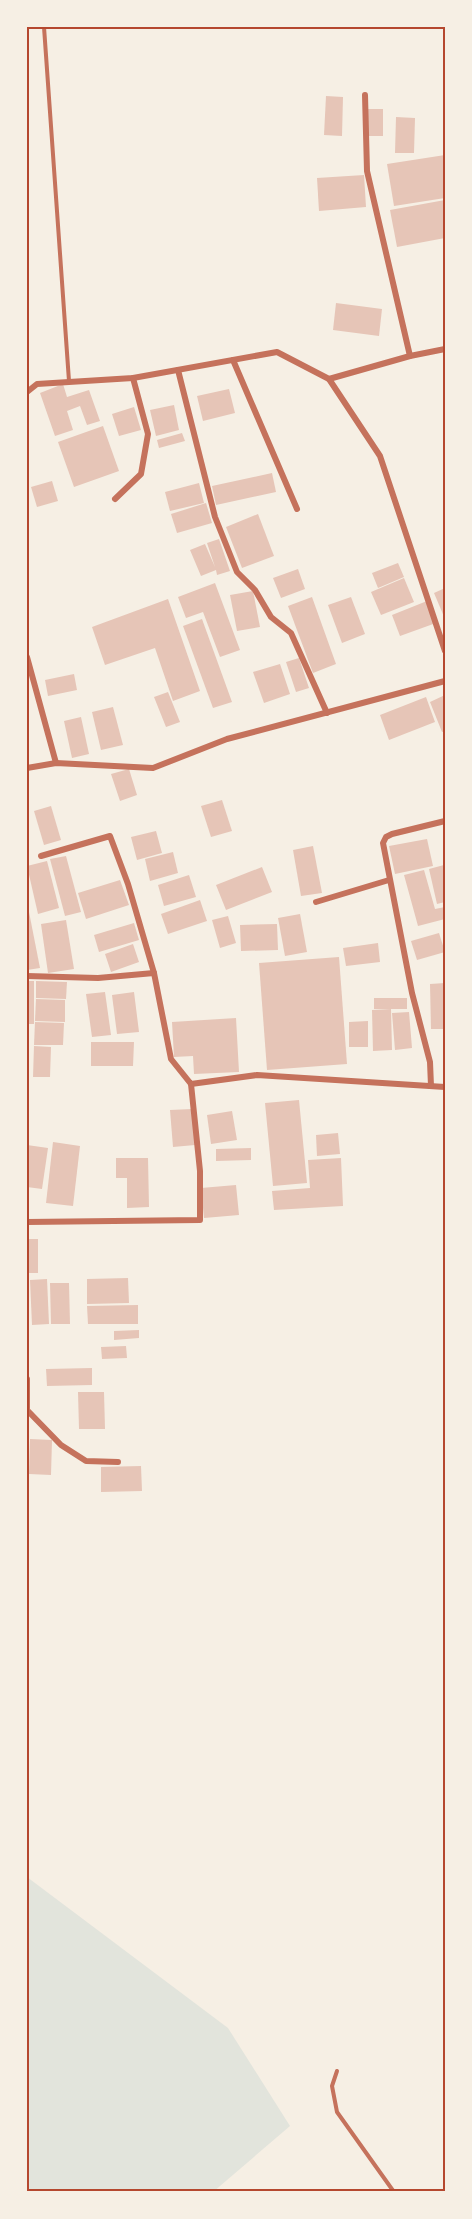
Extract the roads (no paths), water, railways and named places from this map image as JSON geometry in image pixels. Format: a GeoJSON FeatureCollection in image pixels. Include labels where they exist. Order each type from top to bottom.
{"type":"FeatureCollection","features":[{"type":"Feature","properties":{"kind":"street"},"geometry":{"type":"LineString","coordinates":[[365,95],[367,171],[410,356]]}},
{"type":"Feature","properties":{"kind":"street"},"geometry":{"type":"LineString","coordinates":[[329,379],[410,356],[445,349]]}},
{"type":"Feature","properties":{"kind":"street"},"geometry":{"type":"LineString","coordinates":[[27,392],[37,384],[133,378],[277,352],[329,379],[380,456],[445,651]]}},
{"type":"Feature","properties":{"kind":"street"},"geometry":{"type":"LineString","coordinates":[[233,360],[297,509]]}},
{"type":"Feature","properties":{"kind":"street"},"geometry":{"type":"LineString","coordinates":[[178,370],[215,517],[237,572],[255,590],[271,617],[291,633],[327,713]]}},
{"type":"Feature","properties":{"kind":"street"},"geometry":{"type":"LineString","coordinates":[[114,499],[141,474],[148,434],[133,378]]}},
{"type":"Feature","properties":{"kind":"street"},"geometry":{"type":"LineString","coordinates":[[27,657],[56,763]]}},
{"type":"Feature","properties":{"kind":"street"},"geometry":{"type":"LineString","coordinates":[[27,768],[56,763],[153,768],[227,740],[445,681]]}},
{"type":"Feature","properties":{"kind":"street"},"geometry":{"type":"LineString","coordinates":[[431,1086],[430,1062],[412,993],[388,880],[384,849],[386,837],[445,821]]}},
{"type":"Feature","properties":{"kind":"street"},"geometry":{"type":"LineString","coordinates":[[27,1222],[200,1220],[200,1171],[191,1084],[171,1059],[154,973],[128,884],[110,836],[41,856]]}},
{"type":"Feature","properties":{"kind":"street"},"geometry":{"type":"LineString","coordinates":[[316,902],[388,880]]}},
{"type":"Feature","properties":{"kind":"street"},"geometry":{"type":"LineString","coordinates":[[27,976],[98,978],[154,973]]}},
{"type":"Feature","properties":{"kind":"street"},"geometry":{"type":"LineString","coordinates":[[191,1084],[257,1075],[445,1087]]}},
{"type":"Feature","properties":{"kind":"street"},"geometry":{"type":"LineString","coordinates":[[27,1378],[27,1409],[60,1445],[86,1461],[118,1462]]}},
{"type":"Feature","properties":{"kind":"lane"},"geometry":{"type":"LineString","coordinates":[[44,27],[69,381]]}},
{"type":"Feature","properties":{"kind":"lane"},"geometry":{"type":"LineString","coordinates":[[337,2071],[332,2086],[337,2112],[394,2192]]}}]}
